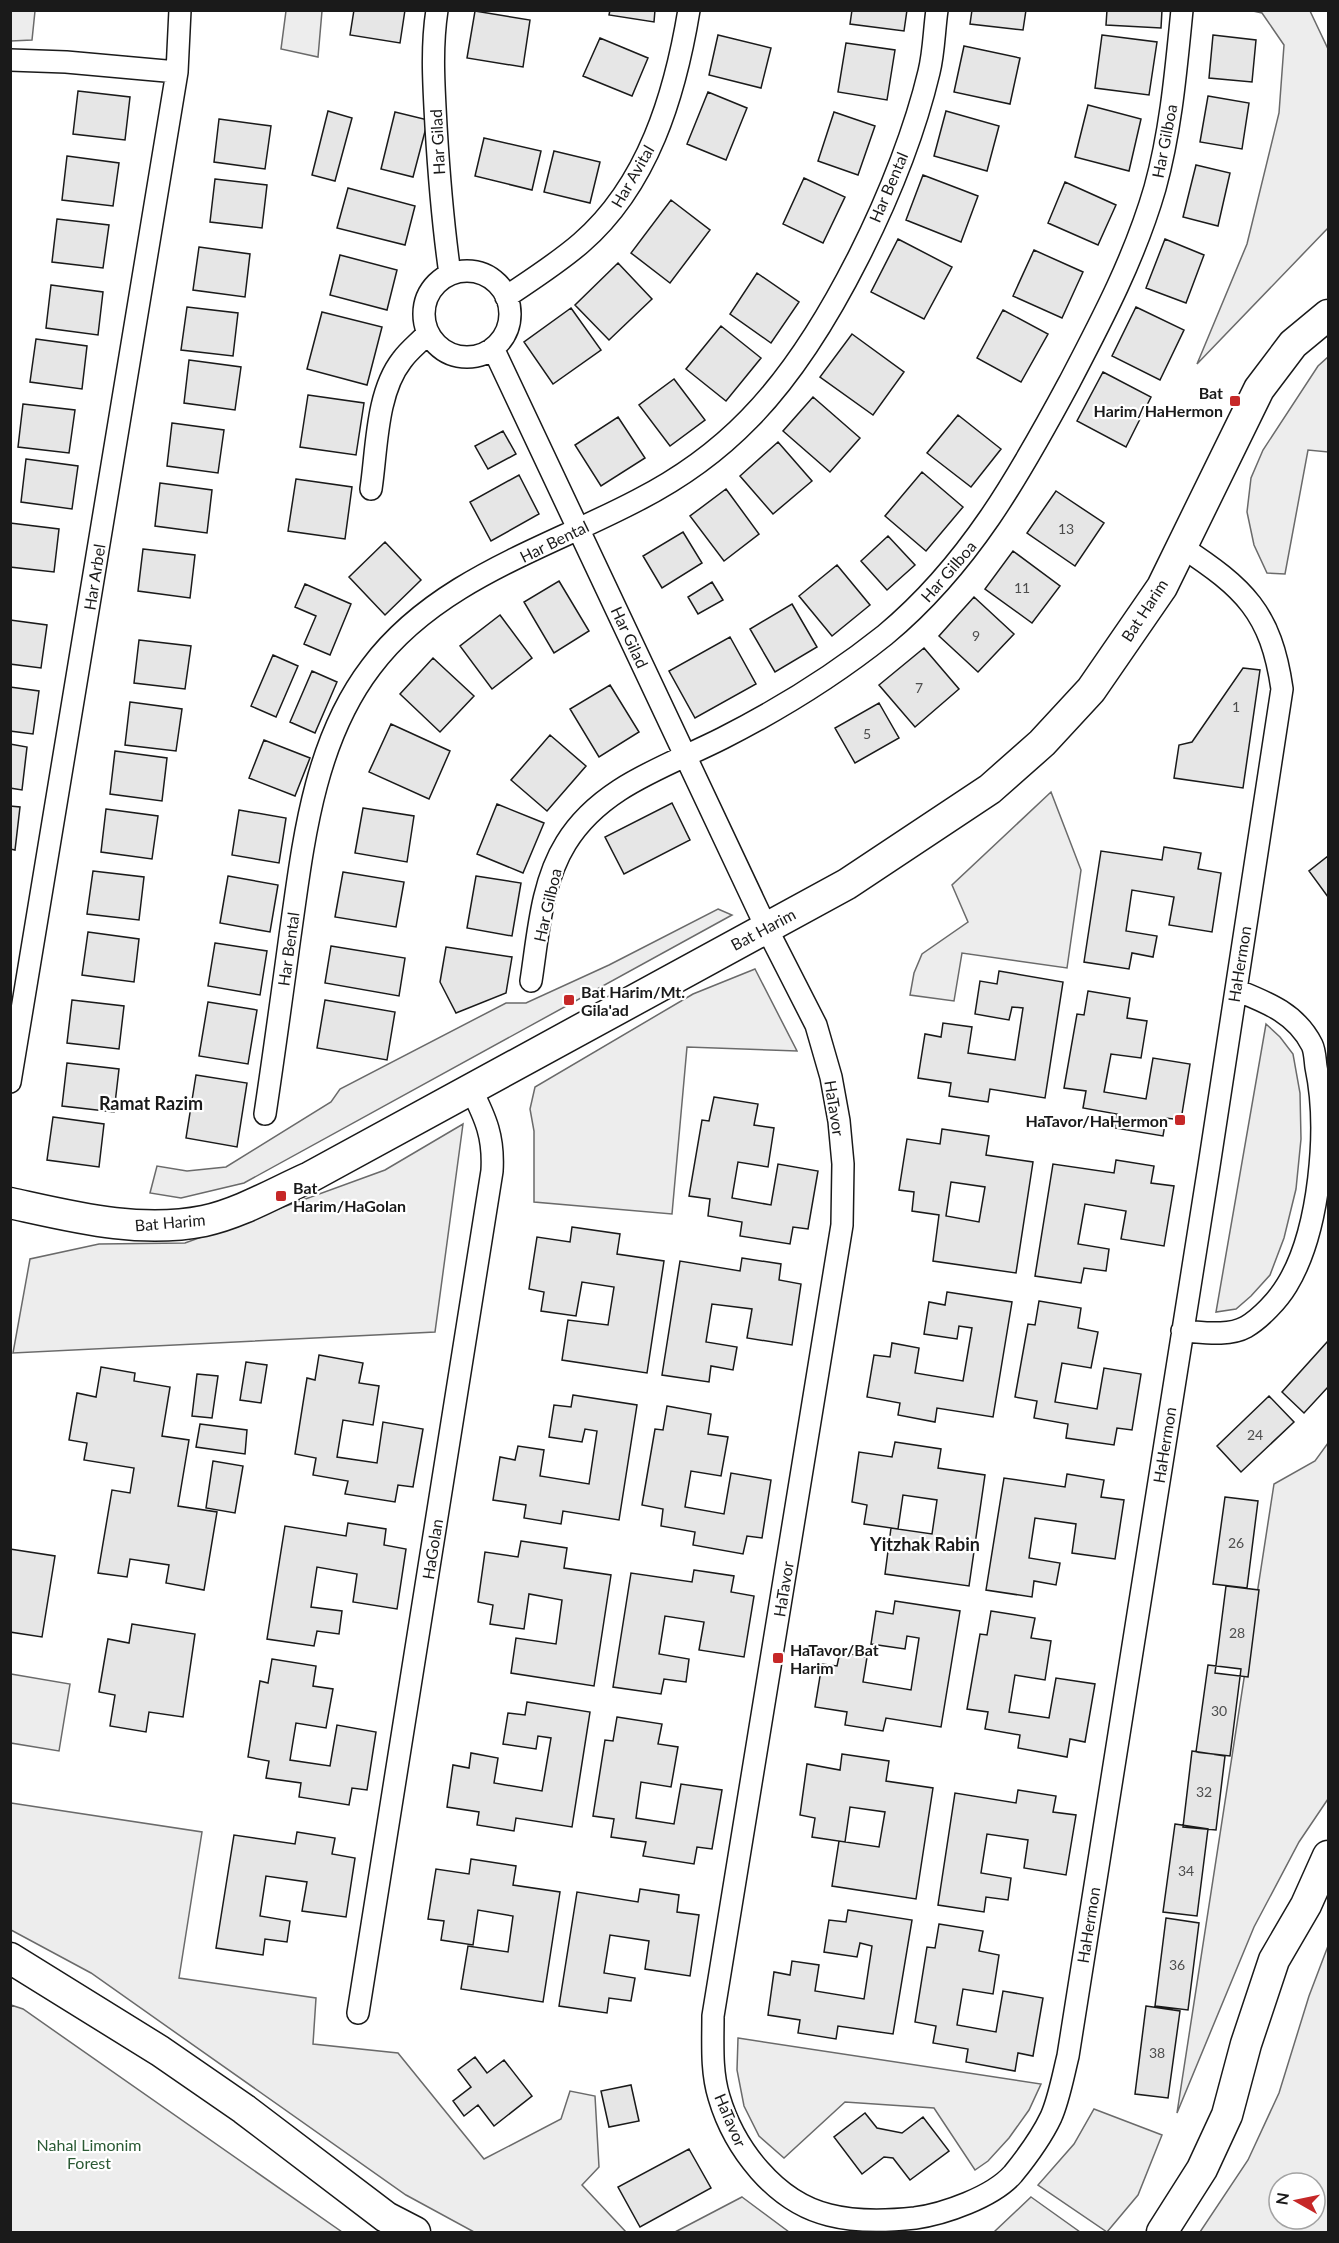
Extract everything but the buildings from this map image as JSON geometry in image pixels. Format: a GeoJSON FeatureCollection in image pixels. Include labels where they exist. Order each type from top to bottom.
{"type":"FeatureCollection","features":[{"type":"Feature","properties":{"kind":"street","name":"Har Arbel"},"geometry":{"type":"LineString","coordinates":[[10,1082],[177,72],[180,10]]}},
{"type":"Feature","properties":{"kind":"street","name":"Har Gilad"},"geometry":{"type":"LineString","coordinates":[[437,10],[433,61],[442,218],[450,274]]}},
{"type":"Feature","properties":{"kind":"street","name":"Har Avital"},"geometry":{"type":"LineString","coordinates":[[506,297],[581,243],[608,216],[634,179],[669,100],[689,10]]}},
{"type":"Feature","properties":{"kind":"street","name":"Har Bental"},"geometry":{"type":"LineString","coordinates":[[265,1114],[303,844],[314,793],[328,748],[368,670],[394,638],[427,608],[470,582],[635,502],[682,476],[714,451],[775,391],[804,351],[865,242],[914,126],[930,69],[937,10]]}},
{"type":"Feature","properties":{"kind":"street","name":"Har Gilboa"},"geometry":{"type":"LineString","coordinates":[[531,981],[543,908],[552,873],[564,845],[583,818],[607,796],[722,738],[807,691],[886,634],[927,596],[962,557],[999,508],[1120,286],[1141,231],[1168,133],[1182,10]]}},
{"type":"Feature","properties":{"kind":"street"},"geometry":{"type":"LineString","coordinates":[[10,60],[66,62],[177,72]]}},
{"type":"Feature","properties":{"kind":"street"},"geometry":{"type":"LineString","coordinates":[[475,271],[499,285],[506,297],[508,324],[503,337],[493,348],[480,355],[466,357],[451,354],[438,346],[428,333],[424,310],[428,295],[437,282],[450,274],[475,271]]}},
{"type":"Feature","properties":{"kind":"street","name":"Bat Harim"},"geometry":{"type":"LineString","coordinates":[[10,1203],[131,1226],[205,1221],[238,1209],[310,1177],[847,884],[934,828],[990,789],[1042,743],[1091,690],[1162,587],[1259,389],[1293,344],[1317,323],[1329,303]]}},
{"type":"Feature","properties":{"kind":"street"},"geometry":{"type":"LineString","coordinates":[[371,489],[382,413],[389,386],[401,360],[428,333]]}},
{"type":"Feature","properties":{"kind":"street","name":"Har Gilad"},"geometry":{"type":"LineString","coordinates":[[493,348],[766,927]]}},
{"type":"Feature","properties":{"kind":"street","name":"HaHermon"},"geometry":{"type":"LineString","coordinates":[[828,2215],[861,2220],[897,2220],[941,2214],[985,2193],[1012,2175],[1051,2117],[1068,2056],[1282,689],[1278,659],[1268,628],[1247,597],[1222,573],[1182,547]]}},
{"type":"Feature","properties":{"kind":"street","name":"HaTavor"},"geometry":{"type":"LineString","coordinates":[[766,927],[816,1025],[831,1077],[843,1164],[842,1225],[712,2016],[712,2062],[719,2097],[734,2136],[752,2164],[798,2203],[828,2215]]}},
{"type":"Feature","properties":{"kind":"street"},"geometry":{"type":"LineString","coordinates":[[1182,1331],[1218,1333],[1244,1328],[1266,1311],[1287,1285],[1304,1244],[1317,1192],[1322,1140],[1321,1091],[1312,1046],[1296,1023],[1277,1006],[1236,990]]}},
{"type":"Feature","properties":{"kind":"street","name":"HaGolan"},"geometry":{"type":"LineString","coordinates":[[358,2013],[492,1171],[494,1145],[486,1119],[471,1089]]}},
{"type":"Feature","properties":{"kind":"street"},"geometry":{"type":"LineString","coordinates":[[1162,2232],[1202,2169],[1227,2115],[1246,2044],[1274,1960],[1306,1905],[1329,1856]]}},
{"type":"Feature","properties":{"kind":"street"},"geometry":{"type":"LineString","coordinates":[[1274,1960],[1329,1893]]}},
{"type":"Feature","properties":{"kind":"street"},"geometry":{"type":"LineString","coordinates":[[10,1958],[160,2051],[244,2109],[377,2210],[415,2232]]}},
{"type":"Feature","properties":{"kind":"shaded area"},"geometry":{"type":"Polygon","coordinates":[[[10,11],[35,11],[32,40],[11,41],[10,11]]]}},
{"type":"Feature","properties":{"kind":"shaded area"},"geometry":{"type":"Polygon","coordinates":[[[286,11],[322,11],[318,57],[281,49],[286,11]]]}},
{"type":"Feature","properties":{"kind":"shaded area"},"geometry":{"type":"Polygon","coordinates":[[[1253,11],[1310,11],[1328,49],[1328,228],[1197,364],[1247,244],[1279,113],[1284,45],[1262,13],[1253,11]]]}},
{"type":"Feature","properties":{"kind":"shaded area"},"geometry":{"type":"Polygon","coordinates":[[[1328,357],[1328,452],[1308,450],[1285,574],[1267,573],[1254,545],[1247,512],[1251,478],[1263,450],[1318,366],[1328,357]]]}},
{"type":"Feature","properties":{"kind":"shaded area"},"geometry":{"type":"Polygon","coordinates":[[[1051,792],[1081,870],[1067,968],[962,953],[954,1001],[910,995],[914,973],[922,954],[968,922],[952,885],[1051,792]]]}},
{"type":"Feature","properties":{"kind":"shaded area"},"geometry":{"type":"Polygon","coordinates":[[[718,909],[732,915],[244,1183],[181,1198],[150,1193],[157,1166],[187,1171],[226,1167],[331,1102],[340,1089],[506,1003],[526,1003],[609,965],[718,909]]]}},
{"type":"Feature","properties":{"kind":"shaded area"},"geometry":{"type":"Polygon","coordinates":[[[755,969],[797,1051],[687,1047],[672,1214],[534,1202],[534,1131],[530,1109],[535,1087],[693,994],[755,969]]]}},
{"type":"Feature","properties":{"kind":"shaded area"},"geometry":{"type":"Polygon","coordinates":[[[1266,1024],[1293,1054],[1300,1093],[1301,1139],[1296,1189],[1284,1238],[1270,1275],[1236,1309],[1216,1312],[1266,1024]]]}},
{"type":"Feature","properties":{"kind":"shaded area"},"geometry":{"type":"Polygon","coordinates":[[[463,1124],[435,1332],[13,1353],[30,1259],[99,1244],[185,1243],[385,1170],[463,1124]]]}},
{"type":"Feature","properties":{"kind":"shaded area"},"geometry":{"type":"Polygon","coordinates":[[[1328,1443],[1328,1799],[1299,1842],[1254,1927],[1177,2113],[1274,1484],[1315,1461],[1328,1443]]]}},
{"type":"Feature","properties":{"kind":"shaded area"},"geometry":{"type":"Polygon","coordinates":[[[11,1674],[70,1684],[59,1751],[11,1743],[11,1674]]]}},
{"type":"Feature","properties":{"kind":"shaded area"},"geometry":{"type":"Polygon","coordinates":[[[11,1803],[202,1832],[179,1978],[316,1998],[313,2044],[398,2053],[484,2159],[561,2119],[570,2091],[595,2096],[599,2167],[582,2185],[626,2232],[474,2232],[406,2195],[91,1973],[11,1930],[11,1803]]]}},
{"type":"Feature","properties":{"kind":"shaded area"},"geometry":{"type":"Polygon","coordinates":[[[1328,1946],[1328,2232],[1200,2232],[1248,2160],[1279,2093],[1309,1996],[1328,1946]]]}},
{"type":"Feature","properties":{"kind":"shaded area","name":"Nahal Limonim Forest"},"geometry":{"type":"Polygon","coordinates":[[[11,2005],[23,2009],[342,2232],[11,2232],[11,2005]]]}},
{"type":"Feature","properties":{"kind":"shaded area"},"geometry":{"type":"Polygon","coordinates":[[[738,2038],[1041,2084],[1029,2110],[1009,2138],[988,2161],[975,2170],[934,2108],[845,2102],[784,2158],[759,2136],[744,2106],[737,2070],[738,2038]]]}},
{"type":"Feature","properties":{"kind":"shaded area"},"geometry":{"type":"Polygon","coordinates":[[[1094,2109],[1162,2135],[1138,2195],[1107,2232],[1038,2185],[1074,2144],[1094,2109]]]}},
{"type":"Feature","properties":{"kind":"shaded area"},"geometry":{"type":"Polygon","coordinates":[[[742,2197],[789,2232],[675,2232],[742,2197]]]}},
{"type":"Feature","properties":{"kind":"shaded area"},"geometry":{"type":"Polygon","coordinates":[[[1031,2197],[1080,2232],[994,2232],[1031,2197]]]}},
{"type":"Feature","properties":{"kind":"place","name":"Bat Harim/HaHermon"},"geometry":{"type":"Point","coordinates":[1235,401]}},
{"type":"Feature","properties":{"kind":"place","name":"Bat Harim/Mt. Gila'ad"},"geometry":{"type":"Point","coordinates":[569,1000]}},
{"type":"Feature","properties":{"kind":"place","name":"HaTavor/HaHermon"},"geometry":{"type":"Point","coordinates":[1180,1120]}},
{"type":"Feature","properties":{"kind":"place","name":"Bat Harim/HaGolan"},"geometry":{"type":"Point","coordinates":[281,1196]}},
{"type":"Feature","properties":{"kind":"place","name":"HaTavor/Bat Harim"},"geometry":{"type":"Point","coordinates":[778,1658]}},
{"type":"Feature","properties":{"kind":"district","name":"Ramat Razim"},"geometry":{"type":"Point","coordinates":[151,1103]}},
{"type":"Feature","properties":{"kind":"district","name":"Yitzhak Rabin"},"geometry":{"type":"Point","coordinates":[925,1544]}}]}
